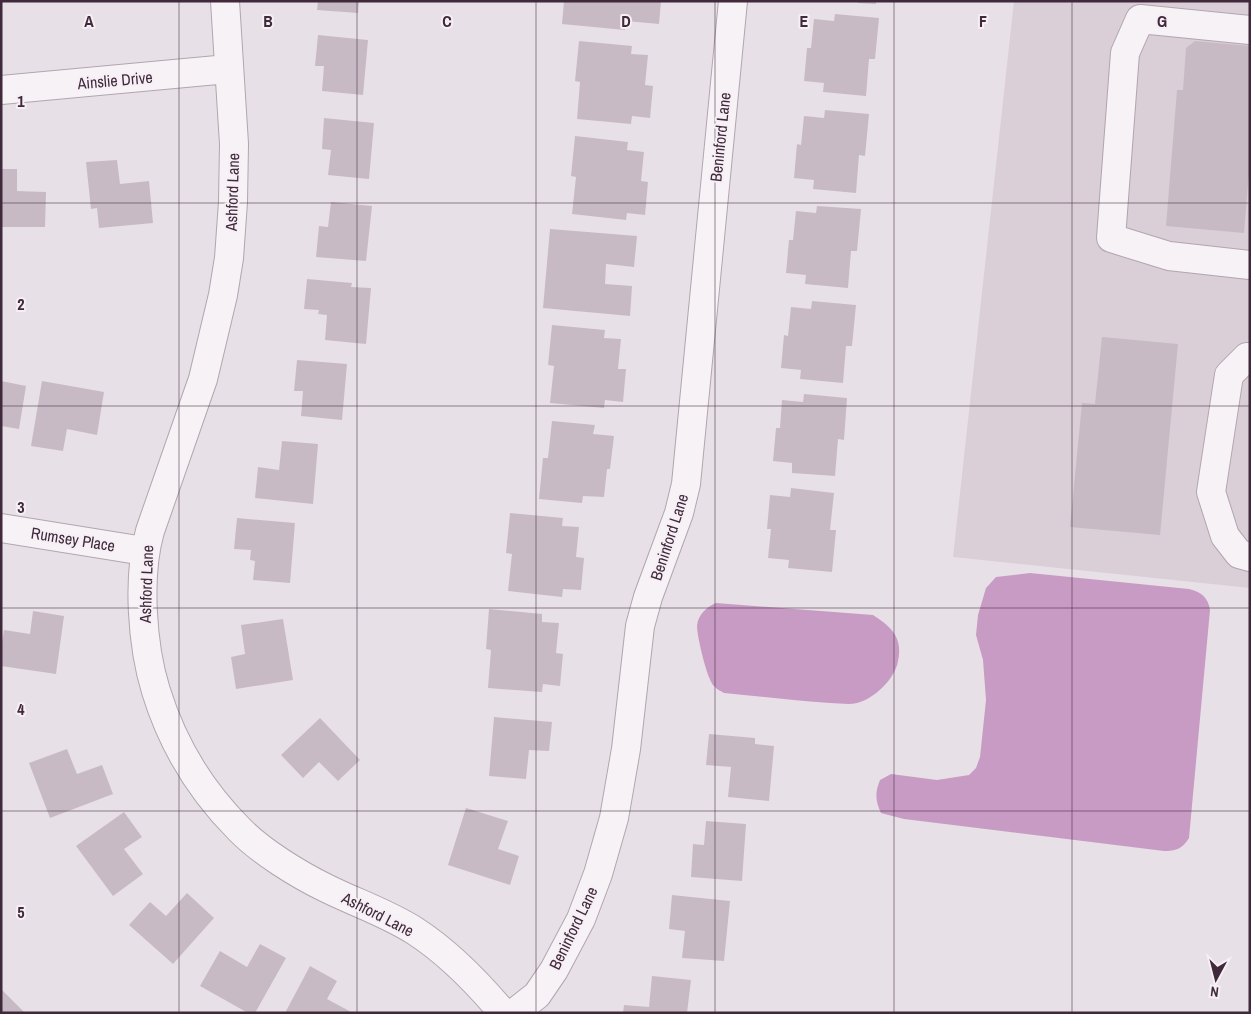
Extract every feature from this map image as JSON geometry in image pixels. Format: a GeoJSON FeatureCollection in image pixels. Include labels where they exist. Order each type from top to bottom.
{"type":"FeatureCollection","features":[{"type":"Feature","properties":{"kind":"street","name":"Ashford Lane"},"geometry":{"type":"LineString","coordinates":[[225,1],[234,144],[233,202],[229,258],[223,295],[204,380],[144,551],[143,590],[146,648],[151,675],[168,725],[185,759],[210,798],[240,831],[304,876],[327,889],[384,913],[415,931],[441,950],[476,981],[503,1013]]}},
{"type":"Feature","properties":{"kind":"street","name":"Beninford Lane"},"geometry":{"type":"LineString","coordinates":[[514,1013],[537,995],[554,970],[580,919],[598,874],[614,818],[626,749],[640,626],[648,597],[679,513],[686,484],[733,1]]}},
{"type":"Feature","properties":{"kind":"street"},"geometry":{"type":"LineString","coordinates":[[1250,30],[1140,19],[1124,53],[1111,238],[1169,256],[1250,266]]}},
{"type":"Feature","properties":{"kind":"street","name":"Ainslie Drive"},"geometry":{"type":"LineString","coordinates":[[1,90],[228,70]]}},
{"type":"Feature","properties":{"kind":"street"},"geometry":{"type":"LineString","coordinates":[[1250,357],[1247,357],[1229,375],[1211,492],[1225,536],[1239,554],[1250,557]]}},
{"type":"Feature","properties":{"kind":"street","name":"Rumsey Place"},"geometry":{"type":"LineString","coordinates":[[1,528],[144,551]]}},
{"type":"Feature","properties":{"kind":"shaded area"},"geometry":{"type":"Polygon","coordinates":[[[1014,1],[1250,1],[1250,588],[953,557],[1014,1]]]}},
{"type":"Feature","properties":{"kind":"shaded area"},"geometry":{"type":"Polygon","coordinates":[[[1030,573],[1189,589],[1206,598],[1210,610],[1189,838],[1178,849],[1164,851],[904,819],[881,813],[876,796],[877,788],[880,780],[891,774],[937,780],[969,775],[976,768],[980,757],[986,700],[983,660],[976,635],[978,615],[986,588],[996,577],[1030,573]]]}},
{"type":"Feature","properties":{"kind":"shaded area"},"geometry":{"type":"Polygon","coordinates":[[[716,603],[873,615],[891,629],[897,640],[899,653],[896,668],[893,675],[877,693],[864,701],[854,704],[724,693],[715,687],[708,676],[697,631],[701,615],[706,609],[716,603]]]}},
{"type":"Feature","properties":{"kind":"building"},"geometry":{"type":"Polygon","coordinates":[[[318,1],[359,1],[358,13],[317,10],[318,1]]]}},
{"type":"Feature","properties":{"kind":"building"},"geometry":{"type":"Polygon","coordinates":[[[564,1],[661,1],[659,24],[626,21],[625,30],[562,24],[564,1]]]}},
{"type":"Feature","properties":{"kind":"building"},"geometry":{"type":"Polygon","coordinates":[[[858,1],[876,1],[876,4],[858,3],[858,1]]]}},
{"type":"Feature","properties":{"kind":"building"},"geometry":{"type":"Polygon","coordinates":[[[835,14],[879,18],[875,59],[869,59],[866,96],[823,92],[824,83],[804,81],[807,48],[811,48],[814,19],[834,21],[835,14]]]}},
{"type":"Feature","properties":{"kind":"building"},"geometry":{"type":"Polygon","coordinates":[[[318,35],[368,40],[363,95],[322,91],[324,66],[315,66],[318,35]]]}},
{"type":"Feature","properties":{"kind":"building"},"geometry":{"type":"Polygon","coordinates":[[[579,41],[632,46],[631,54],[648,55],[645,85],[653,86],[650,118],[632,116],[631,124],[577,119],[580,82],[575,81],[579,41]]]}},
{"type":"Feature","properties":{"kind":"building"},"geometry":{"type":"Polygon","coordinates":[[[1195,41],[1250,46],[1250,160],[1244,233],[1166,226],[1177,90],[1183,90],[1186,48],[1195,41]]]}},
{"type":"Feature","properties":{"kind":"building"},"geometry":{"type":"Polygon","coordinates":[[[825,110],[869,114],[865,156],[859,155],[856,193],[813,189],[814,180],[794,178],[797,144],[801,145],[804,116],[824,118],[825,110]]]}},
{"type":"Feature","properties":{"kind":"building"},"geometry":{"type":"Polygon","coordinates":[[[324,118],[374,123],[369,179],[328,175],[331,150],[322,149],[324,118]]]}},
{"type":"Feature","properties":{"kind":"building"},"geometry":{"type":"Polygon","coordinates":[[[575,136],[628,142],[627,150],[644,152],[641,181],[648,182],[645,215],[627,213],[626,220],[572,214],[576,177],[571,176],[575,136]]]}},
{"type":"Feature","properties":{"kind":"building"},"geometry":{"type":"Polygon","coordinates":[[[117,160],[120,184],[149,181],[153,223],[99,228],[97,208],[91,209],[86,162],[117,160]]]}},
{"type":"Feature","properties":{"kind":"building"},"geometry":{"type":"Polygon","coordinates":[[[1,169],[17,169],[17,191],[46,192],[45,227],[1,227],[1,169]]]}},
{"type":"Feature","properties":{"kind":"building"},"geometry":{"type":"Polygon","coordinates":[[[331,202],[372,206],[366,261],[316,257],[319,226],[328,227],[331,202]]]}},
{"type":"Feature","properties":{"kind":"building"},"geometry":{"type":"Polygon","coordinates":[[[817,206],[861,209],[857,251],[851,251],[848,288],[805,284],[806,275],[786,273],[789,240],[793,240],[796,211],[816,213],[817,206]]]}},
{"type":"Feature","properties":{"kind":"building"},"geometry":{"type":"Polygon","coordinates":[[[550,229],[637,236],[634,267],[606,264],[605,284],[632,286],[630,316],[543,308],[550,229]]]}},
{"type":"Feature","properties":{"kind":"building"},"geometry":{"type":"Polygon","coordinates":[[[307,279],[352,283],[351,287],[371,288],[366,344],[325,340],[327,315],[318,314],[319,310],[304,309],[307,279]]]}},
{"type":"Feature","properties":{"kind":"building"},"geometry":{"type":"Polygon","coordinates":[[[812,301],[856,305],[852,346],[846,346],[843,383],[800,379],[801,370],[781,368],[784,335],[788,336],[791,307],[811,309],[812,301]]]}},
{"type":"Feature","properties":{"kind":"building"},"geometry":{"type":"Polygon","coordinates":[[[552,325],[605,330],[604,338],[621,339],[618,369],[626,369],[623,402],[605,400],[604,408],[550,403],[554,366],[548,365],[552,325]]]}},
{"type":"Feature","properties":{"kind":"building"},"geometry":{"type":"Polygon","coordinates":[[[1102,337],[1178,344],[1160,535],[1070,527],[1082,403],[1095,404],[1102,337]]]}},
{"type":"Feature","properties":{"kind":"building"},"geometry":{"type":"Polygon","coordinates":[[[297,360],[347,364],[342,420],[301,416],[303,391],[294,391],[297,360]]]}},
{"type":"Feature","properties":{"kind":"building"},"geometry":{"type":"Polygon","coordinates":[[[1,381],[26,386],[19,429],[1,426],[1,381]]]}},
{"type":"Feature","properties":{"kind":"building"},"geometry":{"type":"Polygon","coordinates":[[[42,381],[104,392],[97,435],[67,429],[63,451],[31,446],[42,381]]]}},
{"type":"Feature","properties":{"kind":"building"},"geometry":{"type":"Polygon","coordinates":[[[804,394],[847,398],[844,440],[838,439],[835,476],[792,473],[792,463],[773,461],[776,428],[780,428],[782,400],[803,402],[804,394]]]}},
{"type":"Feature","properties":{"kind":"building"},"geometry":{"type":"Polygon","coordinates":[[[552,421],[595,425],[593,434],[614,436],[610,469],[607,469],[604,497],[583,496],[582,503],[539,499],[543,458],[548,458],[552,421]]]}},
{"type":"Feature","properties":{"kind":"building"},"geometry":{"type":"Polygon","coordinates":[[[282,441],[318,444],[313,504],[255,498],[258,467],[279,470],[282,441]]]}},
{"type":"Feature","properties":{"kind":"building"},"geometry":{"type":"Polygon","coordinates":[[[791,488],[834,493],[830,530],[836,530],[832,572],[788,568],[789,560],[768,558],[771,529],[767,529],[770,495],[790,497],[791,488]]]}},
{"type":"Feature","properties":{"kind":"building"},"geometry":{"type":"Polygon","coordinates":[[[510,513],[563,518],[562,526],[579,527],[576,557],[584,558],[581,590],[563,589],[562,597],[508,591],[512,554],[506,553],[510,513]]]}},
{"type":"Feature","properties":{"kind":"building"},"geometry":{"type":"Polygon","coordinates":[[[237,518],[295,523],[290,583],[253,580],[255,561],[250,560],[251,550],[234,549],[237,518]]]}},
{"type":"Feature","properties":{"kind":"building"},"geometry":{"type":"Polygon","coordinates":[[[489,609],[542,614],[542,622],[559,623],[556,653],[563,654],[560,686],[543,684],[542,692],[488,688],[491,650],[486,649],[489,609]]]}},
{"type":"Feature","properties":{"kind":"building"},"geometry":{"type":"Polygon","coordinates":[[[33,611],[64,616],[56,674],[1,666],[4,630],[30,634],[33,611]]]}},
{"type":"Feature","properties":{"kind":"building"},"geometry":{"type":"Polygon","coordinates":[[[283,619],[293,680],[236,689],[231,657],[245,654],[241,625],[283,619]]]}},
{"type":"Feature","properties":{"kind":"building"},"geometry":{"type":"Polygon","coordinates":[[[494,717],[552,722],[549,751],[529,750],[526,779],[489,776],[494,717]]]}},
{"type":"Feature","properties":{"kind":"building"},"geometry":{"type":"Polygon","coordinates":[[[320,718],[360,760],[338,781],[319,762],[303,778],[281,755],[320,718]]]}},
{"type":"Feature","properties":{"kind":"building"},"geometry":{"type":"Polygon","coordinates":[[[709,734],[755,738],[755,744],[774,746],[769,801],[728,797],[731,767],[706,765],[709,734]]]}},
{"type":"Feature","properties":{"kind":"building"},"geometry":{"type":"Polygon","coordinates":[[[67,749],[77,774],[102,765],[113,794],[50,818],[29,763],[67,749]]]}},
{"type":"Feature","properties":{"kind":"building"},"geometry":{"type":"Polygon","coordinates":[[[466,808],[508,821],[498,849],[519,856],[510,885],[448,865],[466,808]]]}},
{"type":"Feature","properties":{"kind":"building"},"geometry":{"type":"Polygon","coordinates":[[[124,812],[142,837],[124,849],[143,874],[113,896],[76,846],[124,812]]]}},
{"type":"Feature","properties":{"kind":"building"},"geometry":{"type":"Polygon","coordinates":[[[706,821],[746,824],[742,881],[691,877],[693,844],[704,845],[706,821]]]}},
{"type":"Feature","properties":{"kind":"building"},"geometry":{"type":"Polygon","coordinates":[[[187,893],[214,918],[173,964],[129,925],[150,902],[166,916],[187,893]]]}},
{"type":"Feature","properties":{"kind":"building"},"geometry":{"type":"Polygon","coordinates":[[[672,895],[730,901],[724,961],[682,958],[685,931],[669,929],[672,895]]]}},
{"type":"Feature","properties":{"kind":"building"},"geometry":{"type":"Polygon","coordinates":[[[260,944],[286,958],[255,1013],[248,1013],[200,986],[220,951],[247,967],[260,944]]]}},
{"type":"Feature","properties":{"kind":"building"},"geometry":{"type":"Polygon","coordinates":[[[310,966],[337,981],[327,999],[353,1013],[285,1013],[310,966]]]}},
{"type":"Feature","properties":{"kind":"building"},"geometry":{"type":"Polygon","coordinates":[[[652,976],[691,980],[687,1013],[623,1013],[624,1005],[649,1007],[652,976]]]}},
{"type":"Feature","properties":{"kind":"building"},"geometry":{"type":"Polygon","coordinates":[[[1,989],[25,1013],[1,1013],[1,989]]]}}]}
